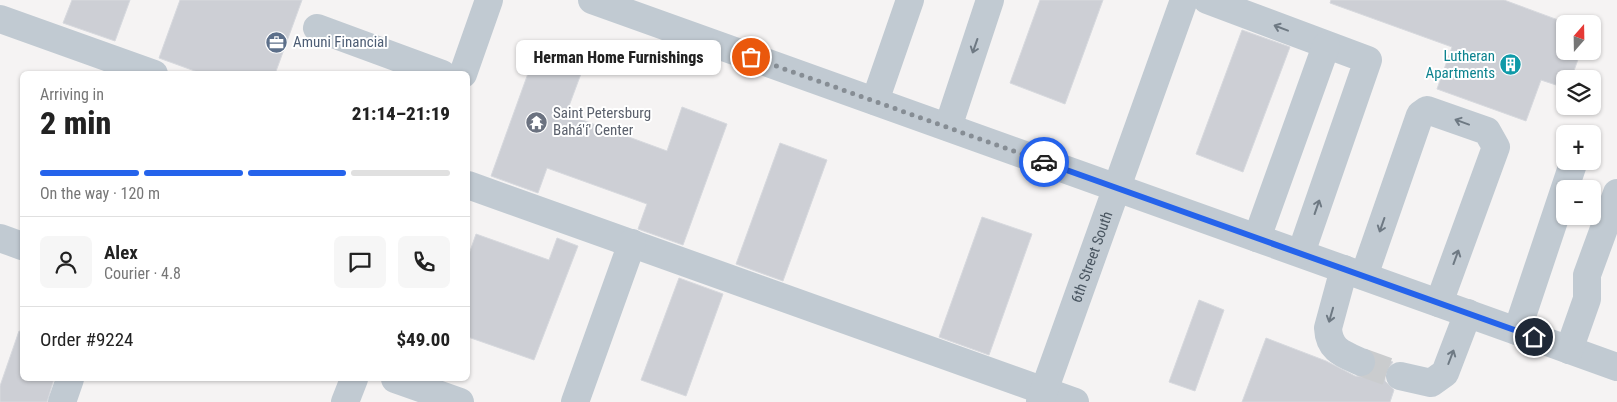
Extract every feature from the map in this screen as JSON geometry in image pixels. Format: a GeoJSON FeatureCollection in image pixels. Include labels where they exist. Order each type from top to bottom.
{"type":"FeatureCollection","features":[{"type":"Feature","properties":{"kind":"street"},"geometry":{"type":"LineString","coordinates":[[464,71],[489,0]]}},
{"type":"Feature","properties":{"kind":"street"},"geometry":{"type":"LineString","coordinates":[[592,0],[1617,367]]}},
{"type":"Feature","properties":{"kind":"street"},"geometry":{"type":"LineString","coordinates":[[875,101],[910,0]]}},
{"type":"Feature","properties":{"kind":"street"},"geometry":{"type":"LineString","coordinates":[[948,127],[990,0]]}},
{"type":"Feature","properties":{"kind":"street","name":"6th Street South"},"geometry":{"type":"LineString","coordinates":[[1042,396],[1184,0]]}},
{"type":"Feature","properties":{"kind":"street"},"geometry":{"type":"LineString","coordinates":[[1207,0],[1326,46],[1368,60],[1301,253]]}},
{"type":"Feature","properties":{"kind":"street"},"geometry":{"type":"LineString","coordinates":[[0,19],[146,71]]}},
{"type":"Feature","properties":{"kind":"street"},"geometry":{"type":"LineString","coordinates":[[317,28],[434,71]]}},
{"type":"Feature","properties":{"kind":"street"},"geometry":{"type":"LineString","coordinates":[[1257,238],[1326,46]]}},
{"type":"Feature","properties":{"kind":"street"},"geometry":{"type":"LineString","coordinates":[[1361,362],[1337,352],[1331,346],[1328,328],[1354,272],[1420,115],[1426,110],[1486,131],[1496,147],[1439,303]]}},
{"type":"Feature","properties":{"kind":"street"},"geometry":{"type":"LineString","coordinates":[[1517,331],[1571,170]]}},
{"type":"Feature","properties":{"kind":"street"},"geometry":{"type":"LineString","coordinates":[[470,186],[632,243],[1042,396],[1075,402]]}},
{"type":"Feature","properties":{"kind":"street"},"geometry":{"type":"LineString","coordinates":[[1587,299],[1587,275],[1617,193]]}},
{"type":"Feature","properties":{"kind":"street"},"geometry":{"type":"LineString","coordinates":[[1569,350],[1587,299],[1602,278],[1617,237]]}},
{"type":"Feature","properties":{"kind":"street"},"geometry":{"type":"LineString","coordinates":[[0,238],[20,245]]}},
{"type":"Feature","properties":{"kind":"street"},"geometry":{"type":"LineString","coordinates":[[575,402],[632,243]]}},
{"type":"Feature","properties":{"kind":"street"},"geometry":{"type":"LineString","coordinates":[[1400,376],[1431,383],[1445,373],[1468,313]]}},
{"type":"Feature","properties":{"kind":"street"},"geometry":{"type":"LineString","coordinates":[[62,402],[69,381]]}},
{"type":"Feature","properties":{"kind":"street"},"geometry":{"type":"LineString","coordinates":[[346,402],[353,381]]}},
{"type":"Feature","properties":{"kind":"street"},"geometry":{"type":"LineString","coordinates":[[401,381],[460,402]]}},
{"type":"Feature","properties":{"kind":"building"},"geometry":{"type":"Polygon","coordinates":[[[72,0],[130,0],[115,41],[63,23],[72,0]]]}},
{"type":"Feature","properties":{"kind":"building"},"geometry":{"type":"Polygon","coordinates":[[[180,0],[302,0],[276,71],[195,71],[159,58],[180,0]]]}},
{"type":"Feature","properties":{"kind":"building"},"geometry":{"type":"Polygon","coordinates":[[[1040,0],[1103,0],[1065,104],[1010,83],[1040,0]]]}},
{"type":"Feature","properties":{"kind":"building","name":"Lutheran Apartments"},"geometry":{"type":"Polygon","coordinates":[[[1331,0],[1504,0],[1556,19],[1556,60],[1578,60],[1574,70],[1556,70],[1556,85],[1541,80],[1526,121],[1437,89],[1452,47],[1330,3],[1331,0]]]}},
{"type":"Feature","properties":{"kind":"building"},"geometry":{"type":"Polygon","coordinates":[[[1242,30],[1290,47],[1243,172],[1196,154],[1242,30]]]}},
{"type":"Feature","properties":{"kind":"building"},"geometry":{"type":"Polygon","coordinates":[[[535,54],[582,71],[566,114],[667,151],[682,107],[727,124],[683,245],[638,229],[647,204],[547,168],[538,193],[491,176],[535,54]]]}},
{"type":"Feature","properties":{"kind":"building"},"geometry":{"type":"Polygon","coordinates":[[[780,143],[827,160],[783,281],[736,264],[780,143]]]}},
{"type":"Feature","properties":{"kind":"building"},"geometry":{"type":"Polygon","coordinates":[[[982,217],[1032,234],[989,355],[939,337],[982,217]]]}},
{"type":"Feature","properties":{"kind":"building"},"geometry":{"type":"Polygon","coordinates":[[[476,234],[549,260],[557,238],[578,246],[534,360],[470,338],[470,251],[476,234]]]}},
{"type":"Feature","properties":{"kind":"building"},"geometry":{"type":"Polygon","coordinates":[[[679,278],[723,294],[686,396],[641,380],[679,278]]]}},
{"type":"Feature","properties":{"kind":"building"},"geometry":{"type":"Polygon","coordinates":[[[1199,300],[1224,310],[1195,391],[1169,382],[1199,300]]]}},
{"type":"Feature","properties":{"kind":"building"},"geometry":{"type":"Polygon","coordinates":[[[20,331],[20,381],[53,381],[47,402],[0,402],[0,386],[20,331]]]}},
{"type":"Feature","properties":{"kind":"building"},"geometry":{"type":"Polygon","coordinates":[[[1266,338],[1326,361],[1355,376],[1363,377],[1371,374],[1375,368],[1375,356],[1393,362],[1385,373],[1385,381],[1394,390],[1390,402],[1242,402],[1266,338]]]}},
{"type":"Feature","properties":{"kind":"tunnel"},"geometry":{"type":"LineString","coordinates":[[1361,362],[1400,376]]}},
{"type":"Feature","properties":{"kind":"way so far"},"geometry":{"type":"LineString","coordinates":[[751,57],[1044,162]]}},
{"type":"Feature","properties":{"kind":"place","name":"Amuni Financial"},"geometry":{"type":"Point","coordinates":[277,42]}},
{"type":"Feature","properties":{"kind":"place","name":"Herman Home Furnishings"},"geometry":{"type":"Point","coordinates":[751,57]}},
{"type":"Feature","properties":{"kind":"place","name":"Lutheran Apartments"},"geometry":{"type":"Point","coordinates":[1511,65]}},
{"type":"Feature","properties":{"kind":"place","name":"Saint Petersburg Bahá'í' Center"},"geometry":{"type":"Point","coordinates":[537,122]}},
{"type":"Feature","properties":{"kind":"route"},"geometry":{"type":"LineString","coordinates":[[1044,162],[1534,337]]}}]}
